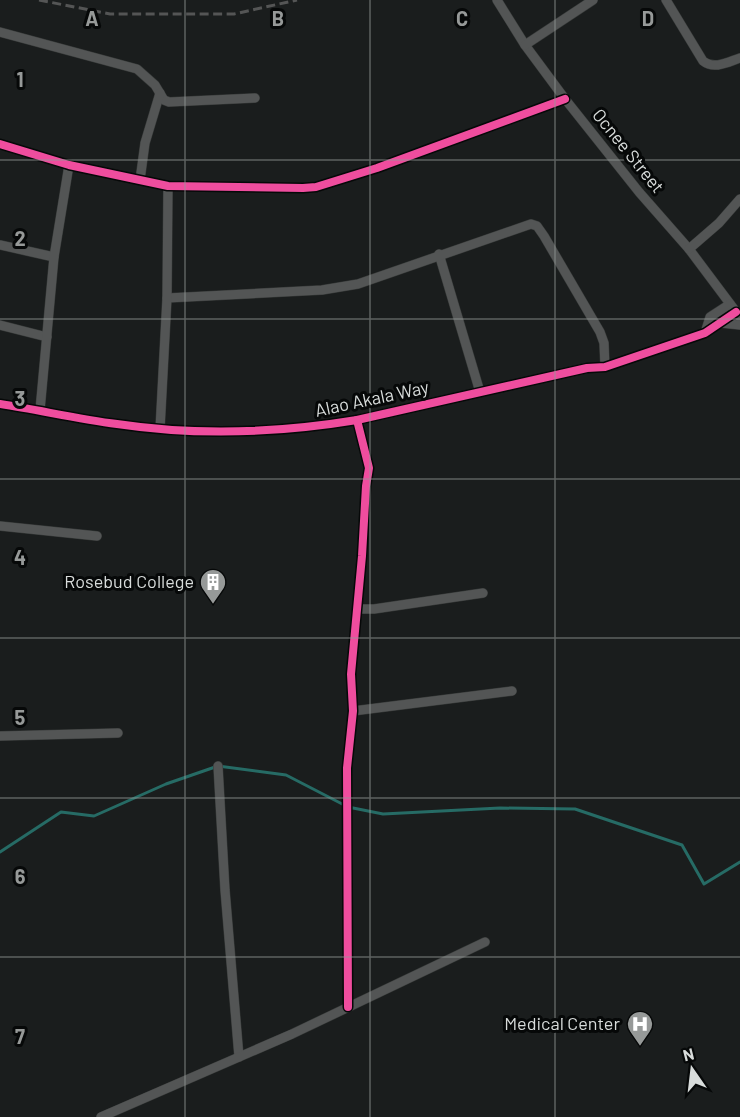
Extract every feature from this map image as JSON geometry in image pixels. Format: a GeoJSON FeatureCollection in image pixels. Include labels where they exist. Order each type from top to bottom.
{"type":"FeatureCollection","features":[{"type":"Feature","properties":{"kind":"street","name":"Ocnee Street"},"geometry":{"type":"LineString","coordinates":[[497,0],[525,45],[565,99],[639,192],[689,249],[735,311]]}},
{"type":"Feature","properties":{"kind":"street"},"geometry":{"type":"LineString","coordinates":[[525,45],[593,0]]}},
{"type":"Feature","properties":{"kind":"street"},"geometry":{"type":"LineString","coordinates":[[666,0],[703,61],[707,64],[718,65],[740,58]]}},
{"type":"Feature","properties":{"kind":"street"},"geometry":{"type":"LineString","coordinates":[[0,32],[137,69],[148,77],[164,100],[169,102],[255,98]]}},
{"type":"Feature","properties":{"kind":"street"},"geometry":{"type":"LineString","coordinates":[[140,180],[144,143],[160,93]]}},
{"type":"Feature","properties":{"kind":"street"},"geometry":{"type":"LineString","coordinates":[[0,144],[69,165],[168,186],[316,187],[377,168],[565,99]]}},
{"type":"Feature","properties":{"kind":"street"},"geometry":{"type":"LineString","coordinates":[[40,410],[54,257],[69,165]]}},
{"type":"Feature","properties":{"kind":"street"},"geometry":{"type":"LineString","coordinates":[[160,429],[167,298],[168,186]]}},
{"type":"Feature","properties":{"kind":"street"},"geometry":{"type":"LineString","coordinates":[[689,249],[719,223],[740,199]]}},
{"type":"Feature","properties":{"kind":"street"},"geometry":{"type":"LineString","coordinates":[[167,298],[341,287],[378,277],[522,225],[531,224],[537,226],[600,332],[604,342],[605,367]]}},
{"type":"Feature","properties":{"kind":"street"},"geometry":{"type":"LineString","coordinates":[[0,245],[54,257]]}},
{"type":"Feature","properties":{"kind":"street"},"geometry":{"type":"LineString","coordinates":[[439,254],[480,392]]}},
{"type":"Feature","properties":{"kind":"street"},"geometry":{"type":"LineString","coordinates":[[716,312],[720,291]]}},
{"type":"Feature","properties":{"kind":"street"},"geometry":{"type":"LineString","coordinates":[[705,333],[710,317],[716,312],[735,311]]}},
{"type":"Feature","properties":{"kind":"street","name":"Alao Akala Way"},"geometry":{"type":"LineString","coordinates":[[0,404],[116,424],[203,432],[262,432],[321,426],[357,420],[587,368],[605,367],[705,333],[716,324],[722,323],[735,311]]}},
{"type":"Feature","properties":{"kind":"street"},"geometry":{"type":"LineString","coordinates":[[722,323],[740,325]]}},
{"type":"Feature","properties":{"kind":"street"},"geometry":{"type":"LineString","coordinates":[[0,325],[47,337]]}},
{"type":"Feature","properties":{"kind":"street"},"geometry":{"type":"LineString","coordinates":[[348,1007],[347,768],[353,711],[351,674],[369,468],[357,420]]}},
{"type":"Feature","properties":{"kind":"street"},"geometry":{"type":"LineString","coordinates":[[0,526],[97,536]]}},
{"type":"Feature","properties":{"kind":"street"},"geometry":{"type":"LineString","coordinates":[[357,609],[374,609],[483,593]]}},
{"type":"Feature","properties":{"kind":"street"},"geometry":{"type":"LineString","coordinates":[[353,711],[512,692]]}},
{"type":"Feature","properties":{"kind":"street"},"geometry":{"type":"LineString","coordinates":[[0,736],[118,733]]}},
{"type":"Feature","properties":{"kind":"street"},"geometry":{"type":"LineString","coordinates":[[218,766],[238,1057]]}},
{"type":"Feature","properties":{"kind":"street"},"geometry":{"type":"LineString","coordinates":[[101,1117],[348,1007],[486,942]]}},
{"type":"Feature","properties":{"kind":"waterway"},"geometry":{"type":"LineString","coordinates":[[0,852],[61,812],[94,816],[166,784],[218,766],[286,775],[348,807],[383,814],[500,808],[575,809],[682,845],[704,884],[740,862]]}},
{"type":"Feature","properties":{"kind":"railway"},"geometry":{"type":"LineString","coordinates":[[39,0],[110,14],[234,14],[297,0]]}},
{"type":"Feature","properties":{"kind":"cycle path"},"geometry":{"type":"LineString","coordinates":[[0,144],[69,165],[168,186],[316,187],[377,168],[565,99]]}},
{"type":"Feature","properties":{"kind":"cycle path"},"geometry":{"type":"LineString","coordinates":[[0,404],[147,428],[207,431],[297,428],[357,420],[587,368],[605,367],[705,333],[736,312]]}},
{"type":"Feature","properties":{"kind":"cycle path"},"geometry":{"type":"LineString","coordinates":[[348,1007],[347,768],[353,711],[351,674],[369,468],[357,420]]}},
{"type":"Feature","properties":{"kind":"place","name":"Rosebud College"},"geometry":{"type":"Point","coordinates":[213,605]}},
{"type":"Feature","properties":{"kind":"place","name":"Medical Center"},"geometry":{"type":"Point","coordinates":[640,1047]}}]}
